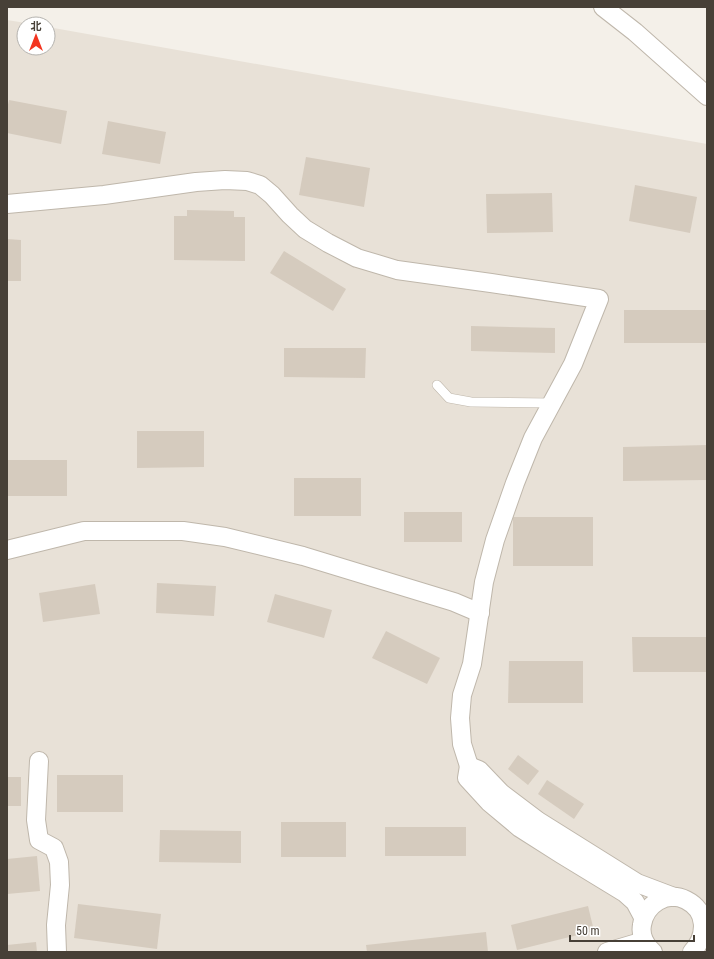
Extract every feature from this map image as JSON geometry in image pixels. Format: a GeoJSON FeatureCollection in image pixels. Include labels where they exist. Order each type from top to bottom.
{"type":"FeatureCollection","features":[{"type":"Feature","properties":{"kind":"street"},"geometry":{"type":"LineString","coordinates":[[603,7],[635,32],[707,96]]}},
{"type":"Feature","properties":{"kind":"street"},"geometry":{"type":"LineString","coordinates":[[7,204],[104,195],[196,182],[225,180],[247,181],[260,185],[272,195],[305,229],[357,258],[397,270],[599,300],[573,364],[533,438],[495,540],[484,582],[472,664],[462,695],[460,718],[462,744],[468,766],[479,770],[495,797],[538,821],[565,847],[635,902],[643,917]]}},
{"type":"Feature","properties":{"kind":"street"},"geometry":{"type":"LineString","coordinates":[[7,550],[84,531],[183,531],[225,537],[303,556],[454,602],[480,613]]}},
{"type":"Feature","properties":{"kind":"street"},"geometry":{"type":"LineString","coordinates":[[39,761],[36,820],[39,840],[54,848],[59,862],[60,885],[56,925],[57,952]]}},
{"type":"Feature","properties":{"kind":"street"},"geometry":{"type":"LineString","coordinates":[[565,847],[637,883],[686,900],[696,907],[702,918],[705,931],[698,951]]}},
{"type":"Feature","properties":{"kind":"street"},"geometry":{"type":"LineString","coordinates":[[607,952],[649,946],[641,929],[643,917],[650,906],[661,899],[674,897]]}},
{"type":"Feature","properties":{"kind":"lane"},"geometry":{"type":"LineString","coordinates":[[437,385],[449,398],[471,402],[552,403]]}},
{"type":"Feature","properties":{"kind":"shaded area"},"geometry":{"type":"Polygon","coordinates":[[[7,20],[16,21],[16,56],[56,56],[56,28],[707,144],[707,952],[7,952],[7,20]]]}},
{"type":"Feature","properties":{"kind":"building"},"geometry":{"type":"Polygon","coordinates":[[[9,100],[67,111],[61,144],[7,133],[7,109],[9,100]]]}},
{"type":"Feature","properties":{"kind":"building"},"geometry":{"type":"Polygon","coordinates":[[[108,121],[166,132],[160,164],[102,154],[108,121]]]}},
{"type":"Feature","properties":{"kind":"building"},"geometry":{"type":"Polygon","coordinates":[[[306,157],[370,168],[364,207],[299,195],[306,157]]]}},
{"type":"Feature","properties":{"kind":"building"},"geometry":{"type":"Polygon","coordinates":[[[635,185],[697,197],[690,233],[629,221],[635,185]]]}},
{"type":"Feature","properties":{"kind":"building"},"geometry":{"type":"Polygon","coordinates":[[[552,193],[553,232],[487,233],[486,194],[552,193]]]}},
{"type":"Feature","properties":{"kind":"building"},"geometry":{"type":"Polygon","coordinates":[[[187,210],[234,211],[234,217],[245,217],[245,261],[174,260],[174,216],[187,216],[187,210]]]}},
{"type":"Feature","properties":{"kind":"building"},"geometry":{"type":"Polygon","coordinates":[[[7,239],[21,240],[21,281],[7,281],[7,239]]]}},
{"type":"Feature","properties":{"kind":"building"},"geometry":{"type":"Polygon","coordinates":[[[284,251],[346,289],[333,311],[270,273],[284,251]]]}},
{"type":"Feature","properties":{"kind":"building"},"geometry":{"type":"Polygon","coordinates":[[[624,310],[707,310],[707,343],[624,343],[624,310]]]}},
{"type":"Feature","properties":{"kind":"building"},"geometry":{"type":"Polygon","coordinates":[[[471,326],[555,328],[555,353],[471,351],[471,326]]]}},
{"type":"Feature","properties":{"kind":"building"},"geometry":{"type":"Polygon","coordinates":[[[284,348],[366,348],[365,378],[284,377],[284,348]]]}},
{"type":"Feature","properties":{"kind":"building"},"geometry":{"type":"Polygon","coordinates":[[[137,431],[204,431],[204,467],[137,468],[137,431]]]}},
{"type":"Feature","properties":{"kind":"building"},"geometry":{"type":"Polygon","coordinates":[[[707,445],[707,480],[623,481],[623,447],[707,445]]]}},
{"type":"Feature","properties":{"kind":"building"},"geometry":{"type":"Polygon","coordinates":[[[7,460],[67,460],[67,496],[7,496],[7,460]]]}},
{"type":"Feature","properties":{"kind":"building"},"geometry":{"type":"Polygon","coordinates":[[[294,478],[361,478],[361,516],[294,516],[294,478]]]}},
{"type":"Feature","properties":{"kind":"building"},"geometry":{"type":"Polygon","coordinates":[[[404,512],[462,512],[462,542],[404,542],[404,512]]]}},
{"type":"Feature","properties":{"kind":"building"},"geometry":{"type":"Polygon","coordinates":[[[513,517],[593,517],[593,566],[513,566],[513,517]]]}},
{"type":"Feature","properties":{"kind":"building"},"geometry":{"type":"Polygon","coordinates":[[[157,583],[216,586],[214,616],[156,613],[157,583]]]}},
{"type":"Feature","properties":{"kind":"building"},"geometry":{"type":"Polygon","coordinates":[[[95,584],[100,614],[43,622],[39,593],[95,584]]]}},
{"type":"Feature","properties":{"kind":"building"},"geometry":{"type":"Polygon","coordinates":[[[275,594],[332,610],[324,638],[267,622],[275,594]]]}},
{"type":"Feature","properties":{"kind":"building"},"geometry":{"type":"Polygon","coordinates":[[[386,631],[440,658],[427,684],[372,658],[386,631]]]}},
{"type":"Feature","properties":{"kind":"building"},"geometry":{"type":"Polygon","coordinates":[[[632,637],[707,637],[707,672],[633,672],[632,637]]]}},
{"type":"Feature","properties":{"kind":"building"},"geometry":{"type":"Polygon","coordinates":[[[509,661],[583,661],[583,703],[508,703],[509,661]]]}},
{"type":"Feature","properties":{"kind":"building"},"geometry":{"type":"Polygon","coordinates":[[[518,755],[539,771],[528,785],[508,769],[518,755]]]}},
{"type":"Feature","properties":{"kind":"building"},"geometry":{"type":"Polygon","coordinates":[[[57,775],[123,775],[123,812],[57,812],[57,775]]]}},
{"type":"Feature","properties":{"kind":"building"},"geometry":{"type":"Polygon","coordinates":[[[7,777],[21,777],[21,806],[7,806],[7,777]]]}},
{"type":"Feature","properties":{"kind":"building"},"geometry":{"type":"Polygon","coordinates":[[[547,780],[584,804],[574,819],[538,794],[547,780]]]}},
{"type":"Feature","properties":{"kind":"building"},"geometry":{"type":"Polygon","coordinates":[[[281,822],[346,822],[346,857],[281,857],[281,822]]]}},
{"type":"Feature","properties":{"kind":"building"},"geometry":{"type":"Polygon","coordinates":[[[385,827],[466,827],[466,856],[385,856],[385,827]]]}},
{"type":"Feature","properties":{"kind":"building"},"geometry":{"type":"Polygon","coordinates":[[[160,830],[241,831],[241,863],[159,862],[160,830]]]}},
{"type":"Feature","properties":{"kind":"building"},"geometry":{"type":"Polygon","coordinates":[[[37,856],[40,891],[7,894],[7,859],[37,856]]]}},
{"type":"Feature","properties":{"kind":"building"},"geometry":{"type":"Polygon","coordinates":[[[78,904],[161,914],[157,949],[74,938],[78,904]]]}},
{"type":"Feature","properties":{"kind":"building"},"geometry":{"type":"Polygon","coordinates":[[[588,906],[594,931],[517,950],[511,925],[588,906]]]}},
{"type":"Feature","properties":{"kind":"building"},"geometry":{"type":"Polygon","coordinates":[[[486,932],[488,952],[367,952],[366,945],[486,932]]]}},
{"type":"Feature","properties":{"kind":"building"},"geometry":{"type":"Polygon","coordinates":[[[36,942],[37,952],[7,952],[7,945],[36,942]]]}}]}
